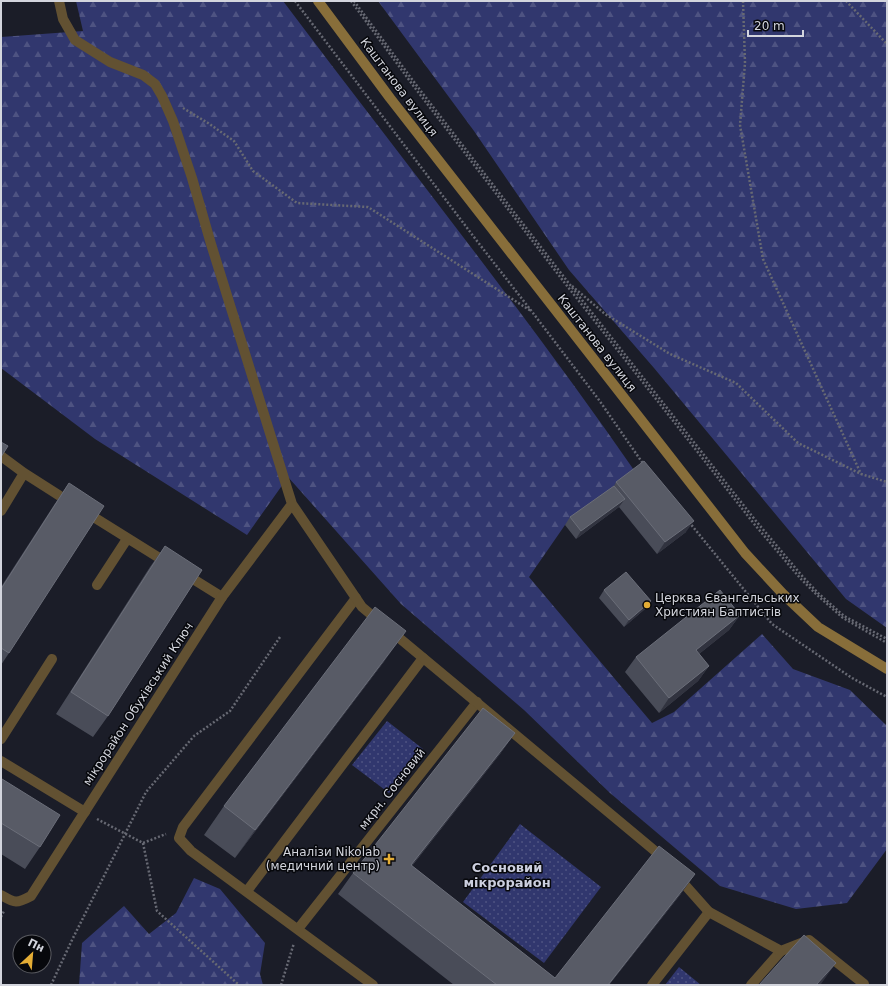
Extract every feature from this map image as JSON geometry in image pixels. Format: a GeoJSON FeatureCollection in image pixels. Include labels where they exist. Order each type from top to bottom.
{"type":"FeatureCollection","features":[{"type":"Feature","properties":{"kind":"main road","name":"Каштанова вулиця"},"geometry":{"type":"LineString","coordinates":[[318,1],[390,98],[744,553],[782,594],[818,628],[887,669]]}},
{"type":"Feature","properties":{"kind":"street"},"geometry":{"type":"LineString","coordinates":[[59,1],[63,19],[74,40],[110,62],[143,75],[155,84],[162,96],[173,121],[192,178],[292,504],[362,607],[655,851],[709,912],[781,951]]}},
{"type":"Feature","properties":{"kind":"street"},"geometry":{"type":"LineString","coordinates":[[1,456],[24,473],[128,539],[222,596]]}},
{"type":"Feature","properties":{"kind":"street"},"geometry":{"type":"LineString","coordinates":[[1,510],[24,473]]}},
{"type":"Feature","properties":{"kind":"street","name":"мікрорайон Обухівський Ключ"},"geometry":{"type":"LineString","coordinates":[[1,895],[19,902],[31,896],[222,596],[292,504]]}},
{"type":"Feature","properties":{"kind":"street"},"geometry":{"type":"LineString","coordinates":[[97,585],[128,539]]}},
{"type":"Feature","properties":{"kind":"street"},"geometry":{"type":"LineString","coordinates":[[356,598],[183,826],[179,838],[191,851],[373,985]]}},
{"type":"Feature","properties":{"kind":"street"},"geometry":{"type":"LineString","coordinates":[[247,891],[423,658]]}},
{"type":"Feature","properties":{"kind":"street"},"geometry":{"type":"LineString","coordinates":[[1,739],[52,659]]}},
{"type":"Feature","properties":{"kind":"street","name":"мкрн. Сосновий"},"geometry":{"type":"LineString","coordinates":[[298,929],[476,702]]}},
{"type":"Feature","properties":{"kind":"street"},"geometry":{"type":"LineString","coordinates":[[1,761],[84,812]]}},
{"type":"Feature","properties":{"kind":"street"},"geometry":{"type":"LineString","coordinates":[[652,985],[709,912]]}},
{"type":"Feature","properties":{"kind":"street"},"geometry":{"type":"LineString","coordinates":[[751,985],[781,951],[809,940],[864,984],[863,985]]}},
{"type":"Feature","properties":{"kind":"path"},"geometry":{"type":"LineString","coordinates":[[295,1],[599,400],[647,468]]}},
{"type":"Feature","properties":{"kind":"path"},"geometry":{"type":"LineString","coordinates":[[352,1],[567,281],[756,521],[818,593],[844,616],[887,639]]}},
{"type":"Feature","properties":{"kind":"path"},"geometry":{"type":"LineString","coordinates":[[352,1],[415,88],[564,282],[765,537],[800,578],[843,618],[887,643]]}},
{"type":"Feature","properties":{"kind":"path"},"geometry":{"type":"LineString","coordinates":[[743,1],[745,63],[740,125],[763,259],[861,474]]}},
{"type":"Feature","properties":{"kind":"path"},"geometry":{"type":"LineString","coordinates":[[846,1],[887,44]]}},
{"type":"Feature","properties":{"kind":"path"},"geometry":{"type":"LineString","coordinates":[[162,96],[208,123],[234,142],[253,171],[297,203],[368,207],[533,313]]}},
{"type":"Feature","properties":{"kind":"path"},"geometry":{"type":"LineString","coordinates":[[567,281],[605,314],[670,354],[736,383],[798,442],[861,474],[887,482]]}},
{"type":"Feature","properties":{"kind":"path"},"geometry":{"type":"LineString","coordinates":[[686,518],[772,624],[852,678],[887,697]]}},
{"type":"Feature","properties":{"kind":"path"},"geometry":{"type":"LineString","coordinates":[[51,985],[146,792],[194,736],[230,711],[280,637]]}},
{"type":"Feature","properties":{"kind":"path"},"geometry":{"type":"LineString","coordinates":[[84,812],[143,843],[183,826]]}},
{"type":"Feature","properties":{"kind":"path"},"geometry":{"type":"LineString","coordinates":[[143,843],[157,911],[239,985]]}},
{"type":"Feature","properties":{"kind":"path"},"geometry":{"type":"LineString","coordinates":[[281,985],[298,929]]}},
{"type":"Feature","properties":{"kind":"green space"},"geometry":{"type":"Polygon","coordinates":[[[76,1],[283,1],[506,294],[594,413],[636,473],[565,525],[529,577],[652,723],[674,712],[762,634],[793,669],[850,690],[887,726],[887,849],[847,903],[796,909],[720,886],[610,793],[524,710],[401,604],[288,477],[247,535],[95,439],[1,368],[1,37],[83,31],[76,1]]]}},
{"type":"Feature","properties":{"kind":"green space"},"geometry":{"type":"Polygon","coordinates":[[[378,1],[887,1],[887,628],[846,599],[654,368],[569,270],[474,131],[378,1]]]}},
{"type":"Feature","properties":{"kind":"green space"},"geometry":{"type":"Polygon","coordinates":[[[387,721],[423,749],[389,793],[352,765],[387,721]]]}},
{"type":"Feature","properties":{"kind":"green space"},"geometry":{"type":"Polygon","coordinates":[[[520,824],[601,887],[544,963],[463,902],[520,824]]]}},
{"type":"Feature","properties":{"kind":"green space"},"geometry":{"type":"Polygon","coordinates":[[[194,878],[220,889],[265,943],[260,974],[263,985],[79,985],[82,943],[124,906],[149,934],[176,913],[194,878]]]}},
{"type":"Feature","properties":{"kind":"green space"},"geometry":{"type":"Polygon","coordinates":[[[679,967],[701,985],[665,985],[679,967]]]}},
{"type":"Feature","properties":{"kind":"building"},"geometry":{"type":"Polygon","coordinates":[[[1,442],[8,446],[1,457],[1,442]]]}},
{"type":"Feature","properties":{"kind":"building"},"geometry":{"type":"Polygon","coordinates":[[[644,461],[694,521],[665,542],[616,482],[644,461]]]}},
{"type":"Feature","properties":{"kind":"building"},"geometry":{"type":"Polygon","coordinates":[[[69,483],[104,506],[9,653],[1,648],[1,589],[69,483]]]}},
{"type":"Feature","properties":{"kind":"building"},"geometry":{"type":"Polygon","coordinates":[[[614,486],[625,499],[581,531],[570,517],[614,486]]]}},
{"type":"Feature","properties":{"kind":"building"},"geometry":{"type":"Polygon","coordinates":[[[165,546],[202,570],[108,716],[71,692],[165,546]]]}},
{"type":"Feature","properties":{"kind":"building"},"geometry":{"type":"Polygon","coordinates":[[[626,572],[651,601],[629,620],[604,590],[626,572]]]}},
{"type":"Feature","properties":{"kind":"building"},"geometry":{"type":"Polygon","coordinates":[[[720,590],[740,615],[696,650],[709,666],[669,698],[636,657],[720,590]]]}},
{"type":"Feature","properties":{"kind":"building"},"geometry":{"type":"Polygon","coordinates":[[[375,607],[406,631],[255,830],[224,806],[375,607]]]}},
{"type":"Feature","properties":{"kind":"building"},"geometry":{"type":"Polygon","coordinates":[[[483,708],[515,733],[411,865],[555,978],[659,846],[695,874],[608,985],[497,985],[353,873],[483,708]]]}},
{"type":"Feature","properties":{"kind":"building"},"geometry":{"type":"Polygon","coordinates":[[[2,779],[60,815],[40,847],[1,823],[2,779]]]}},
{"type":"Feature","properties":{"kind":"building"},"geometry":{"type":"Polygon","coordinates":[[[804,935],[836,963],[816,985],[759,985],[804,935]]]}},
{"type":"Feature","properties":{"kind":"place","name":"Церква Євангельських Християн Баптистів"},"geometry":{"type":"Point","coordinates":[647,605]}},
{"type":"Feature","properties":{"kind":"place","name":"Аналiзи Nikolab (медичний центр)"},"geometry":{"type":"Point","coordinates":[389,859]}},
{"type":"Feature","properties":{"kind":"district","name":"Сосновий мікрорайон"},"geometry":{"type":"Point","coordinates":[507,874]}}]}
